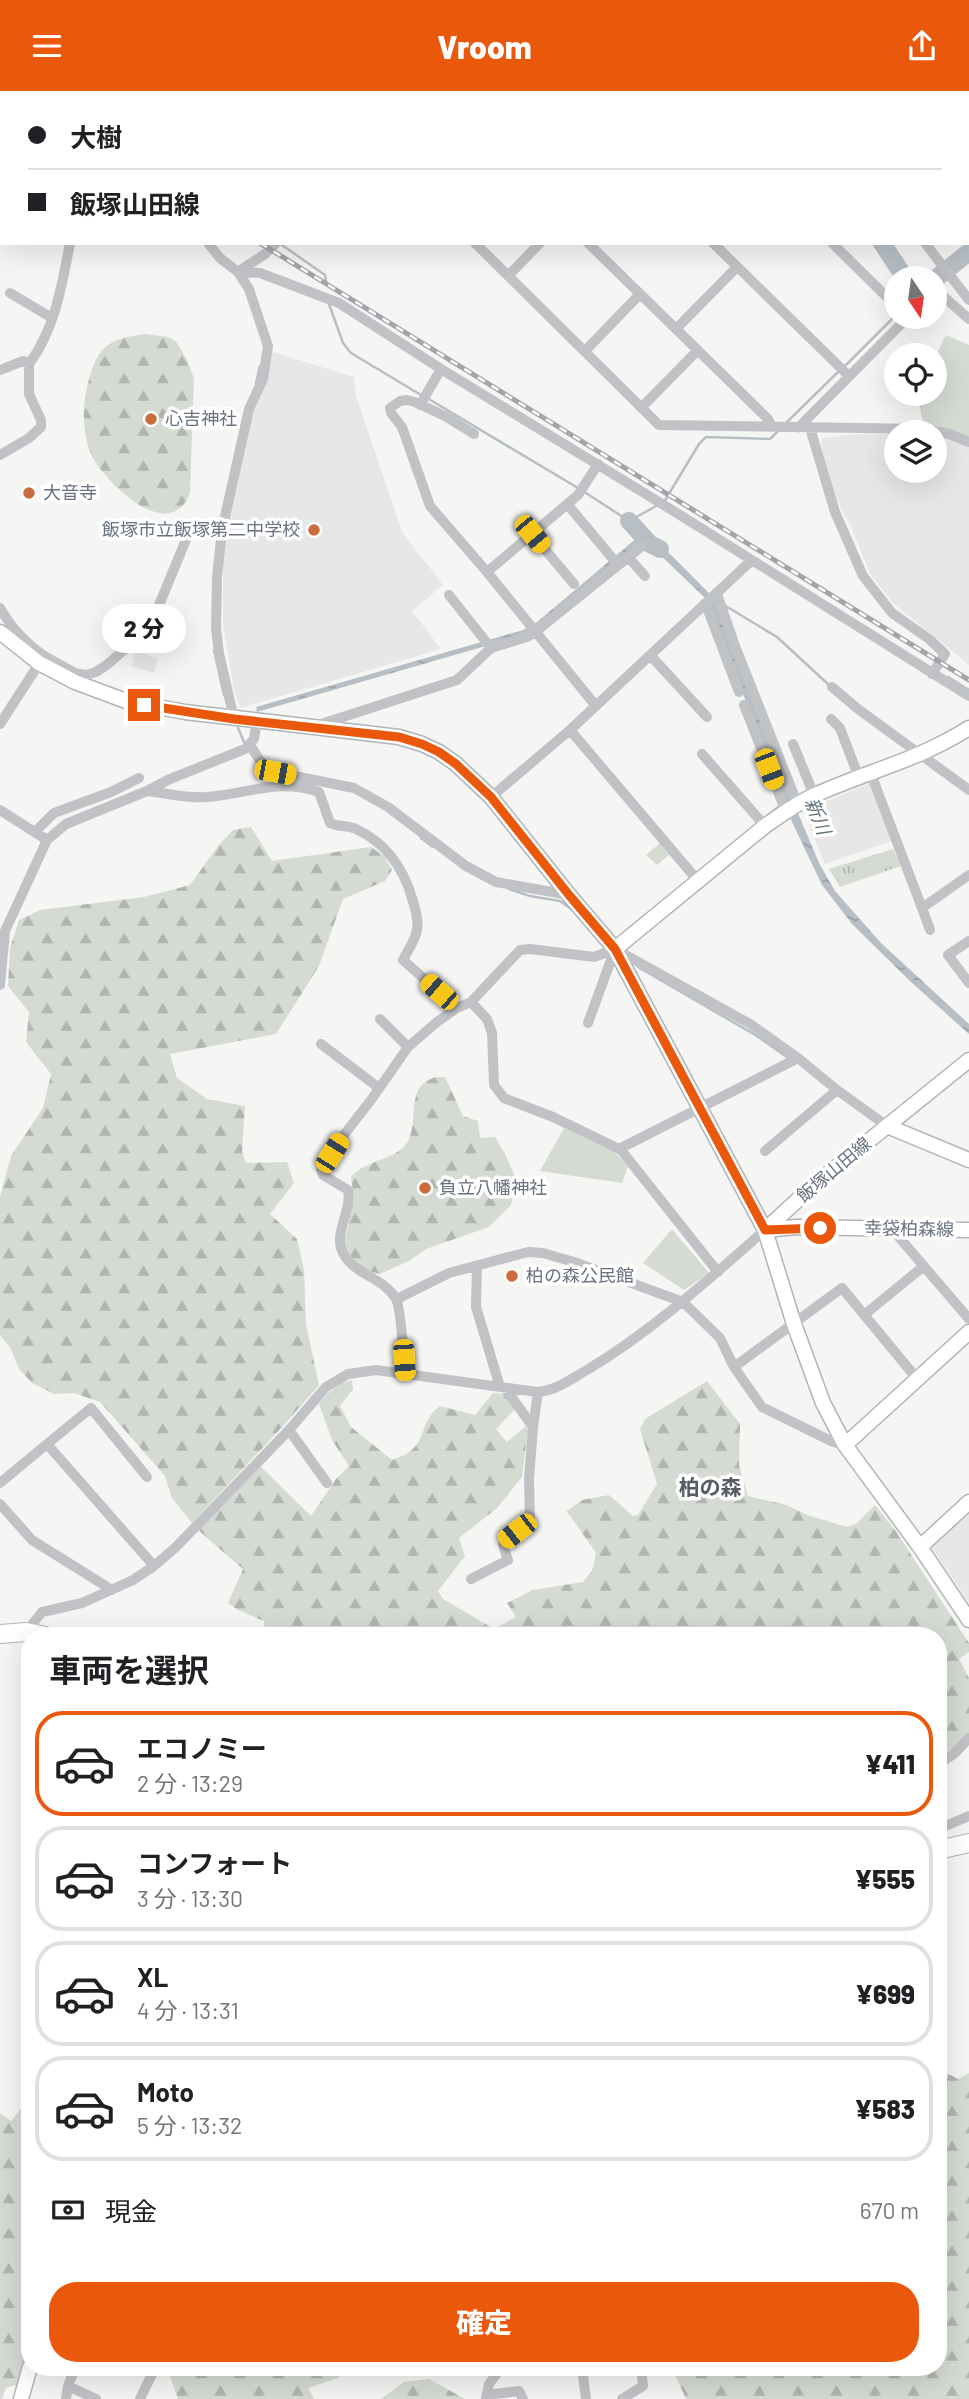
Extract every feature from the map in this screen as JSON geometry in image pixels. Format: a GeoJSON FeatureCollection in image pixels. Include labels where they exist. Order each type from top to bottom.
{"type":"FeatureCollection","features":[{"type":"Feature","properties":{"kind":"highway"},"geometry":{"type":"LineString","coordinates":[[0,1634],[21,1632]]}},
{"type":"Feature","properties":{"kind":"highway"},"geometry":{"type":"LineString","coordinates":[[947,1848],[969,1843]]}},
{"type":"Feature","properties":{"kind":"main road"},"geometry":{"type":"LineString","coordinates":[[0,632],[75,682],[126,702],[234,719],[399,737],[422,744],[456,764],[491,797],[615,949],[765,1230],[794,1324],[823,1403],[845,1445],[920,1547],[969,1621]]}},
{"type":"Feature","properties":{"kind":"main road"},"geometry":{"type":"LineString","coordinates":[[615,949],[765,826],[792,808],[814,795],[921,755],[969,728]]}},
{"type":"Feature","properties":{"kind":"main road","name":"飯塚山田線"},"geometry":{"type":"LineString","coordinates":[[765,1230],[814,1185],[969,1060]]}},
{"type":"Feature","properties":{"kind":"main road"},"geometry":{"type":"LineString","coordinates":[[887,1126],[969,1160]]}},
{"type":"Feature","properties":{"kind":"main road","name":"幸袋柏森線"},"geometry":{"type":"LineString","coordinates":[[765,1230],[796,1227],[969,1230]]}},
{"type":"Feature","properties":{"kind":"main road"},"geometry":{"type":"LineString","coordinates":[[845,1445],[969,1332]]}},
{"type":"Feature","properties":{"kind":"main road"},"geometry":{"type":"LineString","coordinates":[[920,1547],[969,1502]]}},
{"type":"Feature","properties":{"kind":"main road"},"geometry":{"type":"LineString","coordinates":[[21,2399],[27,2376]]}},
{"type":"Feature","properties":{"kind":"street"},"geometry":{"type":"LineString","coordinates":[[0,455],[29,438],[41,427],[41,420],[29,394],[29,364],[61,296],[70,245]]}},
{"type":"Feature","properties":{"kind":"street"},"geometry":{"type":"LineString","coordinates":[[210,245],[220,258],[238,272],[249,289],[268,346],[263,379],[248,409],[219,530],[216,629],[222,673],[234,719]]}},
{"type":"Feature","properties":{"kind":"street"},"geometry":{"type":"LineString","coordinates":[[238,272],[274,245]]}},
{"type":"Feature","properties":{"kind":"street"},"geometry":{"type":"LineString","coordinates":[[477,245],[659,425],[924,429],[949,434],[969,442]]}},
{"type":"Feature","properties":{"kind":"street"},"geometry":{"type":"LineString","coordinates":[[509,275],[538,245]]}},
{"type":"Feature","properties":{"kind":"street"},"geometry":{"type":"LineString","coordinates":[[590,245],[768,419],[772,427]]}},
{"type":"Feature","properties":{"kind":"street"},"geometry":{"type":"LineString","coordinates":[[715,245],[849,376]]}},
{"type":"Feature","properties":{"kind":"street"},"geometry":{"type":"LineString","coordinates":[[834,245],[884,294]]}},
{"type":"Feature","properties":{"kind":"street"},"geometry":{"type":"LineString","coordinates":[[927,245],[969,300]]}},
{"type":"Feature","properties":{"kind":"street"},"geometry":{"type":"LineString","coordinates":[[676,330],[737,267]]}},
{"type":"Feature","properties":{"kind":"street"},"geometry":{"type":"LineString","coordinates":[[238,272],[260,273],[327,298],[934,671],[969,696]]}},
{"type":"Feature","properties":{"kind":"street"},"geometry":{"type":"LineString","coordinates":[[10,293],[51,318]]}},
{"type":"Feature","properties":{"kind":"street"},"geometry":{"type":"LineString","coordinates":[[585,351],[640,294]]}},
{"type":"Feature","properties":{"kind":"street"},"geometry":{"type":"LineString","coordinates":[[947,300],[969,319]]}},
{"type":"Feature","properties":{"kind":"street"},"geometry":{"type":"LineString","coordinates":[[798,428],[895,329]]}},
{"type":"Feature","properties":{"kind":"street"},"geometry":{"type":"LineString","coordinates":[[641,408],[698,350]]}},
{"type":"Feature","properties":{"kind":"street"},"geometry":{"type":"LineString","coordinates":[[0,370],[23,361],[29,364]]}},
{"type":"Feature","properties":{"kind":"street"},"geometry":{"type":"LineString","coordinates":[[421,403],[441,369]]}},
{"type":"Feature","properties":{"kind":"street"},"geometry":{"type":"LineString","coordinates":[[474,434],[421,403],[400,401],[390,408],[402,428],[430,506],[596,706]]}},
{"type":"Feature","properties":{"kind":"street"},"geometry":{"type":"LineString","coordinates":[[810,428],[835,512],[863,576],[892,613],[929,639],[944,654],[934,671]]}},
{"type":"Feature","properties":{"kind":"street"},"geometry":{"type":"LineString","coordinates":[[487,572],[568,505],[581,491],[598,464]]}},
{"type":"Feature","properties":{"kind":"street"},"geometry":{"type":"LineString","coordinates":[[568,505],[615,562]]}},
{"type":"Feature","properties":{"kind":"street"},"geometry":{"type":"LineString","coordinates":[[0,608],[11,627],[42,659],[75,673],[86,675],[96,672],[150,627],[190,530],[193,527],[219,530]]}},
{"type":"Feature","properties":{"kind":"street"},"geometry":{"type":"LineString","coordinates":[[532,534],[574,584]]}},
{"type":"Feature","properties":{"kind":"street"},"geometry":{"type":"LineString","coordinates":[[315,726],[457,680],[488,645],[527,637],[533,629],[615,562],[628,557],[642,546]]}},
{"type":"Feature","properties":{"kind":"street"},"geometry":{"type":"LineString","coordinates":[[628,557],[645,576]]}},
{"type":"Feature","properties":{"kind":"street"},"geometry":{"type":"LineString","coordinates":[[491,797],[570,730],[752,560]]}},
{"type":"Feature","properties":{"kind":"street"},"geometry":{"type":"LineString","coordinates":[[449,596],[488,645]]}},
{"type":"Feature","properties":{"kind":"street"},"geometry":{"type":"LineString","coordinates":[[711,600],[739,692]]}},
{"type":"Feature","properties":{"kind":"street"},"geometry":{"type":"LineString","coordinates":[[711,600],[734,646],[792,808]]}},
{"type":"Feature","properties":{"kind":"street"},"geometry":{"type":"LineString","coordinates":[[650,656],[706,717]]}},
{"type":"Feature","properties":{"kind":"street"},"geometry":{"type":"LineString","coordinates":[[1,720],[42,659]]}},
{"type":"Feature","properties":{"kind":"street"},"geometry":{"type":"LineString","coordinates":[[832,687],[969,790]]}},
{"type":"Feature","properties":{"kind":"street"},"geometry":{"type":"LineString","coordinates":[[744,705],[792,808]]}},
{"type":"Feature","properties":{"kind":"street"},"geometry":{"type":"LineString","coordinates":[[831,719],[841,728],[865,776],[930,930]]}},
{"type":"Feature","properties":{"kind":"street"},"geometry":{"type":"LineString","coordinates":[[0,985],[2,939],[47,840],[65,824],[147,792],[170,779],[250,745],[254,739],[257,721]]}},
{"type":"Feature","properties":{"kind":"street"},"geometry":{"type":"LineString","coordinates":[[570,730],[699,881]]}},
{"type":"Feature","properties":{"kind":"street"},"geometry":{"type":"LineString","coordinates":[[793,744],[814,795]]}},
{"type":"Feature","properties":{"kind":"street"},"geometry":{"type":"LineString","coordinates":[[250,745],[267,768],[319,792],[330,823],[353,827],[375,840],[392,855],[406,878],[418,927],[403,960],[457,1008]]}},
{"type":"Feature","properties":{"kind":"street"},"geometry":{"type":"LineString","coordinates":[[702,754],[765,826]]}},
{"type":"Feature","properties":{"kind":"street"},"geometry":{"type":"LineString","coordinates":[[36,832],[54,813],[111,792],[139,778]]}},
{"type":"Feature","properties":{"kind":"street"},"geometry":{"type":"LineString","coordinates":[[147,792],[206,797],[301,782],[354,788],[388,807],[466,866],[496,881],[569,895]]}},
{"type":"Feature","properties":{"kind":"street"},"geometry":{"type":"LineString","coordinates":[[0,810],[47,840]]}},
{"type":"Feature","properties":{"kind":"street"},"geometry":{"type":"LineString","coordinates":[[922,908],[969,875]]}},
{"type":"Feature","properties":{"kind":"street"},"geometry":{"type":"LineString","coordinates":[[969,941],[948,955],[969,983]]}},
{"type":"Feature","properties":{"kind":"street"},"geometry":{"type":"LineString","coordinates":[[405,1374],[397,1299],[375,1278],[353,1266],[345,1257],[340,1239],[350,1200],[348,1190],[323,1175],[321,1170],[408,1047],[457,1008],[471,1002],[524,949],[594,957],[615,949],[750,1024],[834,1093],[887,1126]]}},
{"type":"Feature","properties":{"kind":"street"},"geometry":{"type":"LineString","coordinates":[[589,1023],[615,949]]}},
{"type":"Feature","properties":{"kind":"street"},"geometry":{"type":"LineString","coordinates":[[471,1002],[487,1019],[492,1033],[494,1085],[498,1092],[504,1098],[553,1117],[619,1149],[718,1272]]}},
{"type":"Feature","properties":{"kind":"street"},"geometry":{"type":"LineString","coordinates":[[380,1019],[408,1047]]}},
{"type":"Feature","properties":{"kind":"street"},"geometry":{"type":"LineString","coordinates":[[321,1044],[379,1088]]}},
{"type":"Feature","properties":{"kind":"street"},"geometry":{"type":"LineString","coordinates":[[619,1149],[794,1060]]}},
{"type":"Feature","properties":{"kind":"street"},"geometry":{"type":"LineString","coordinates":[[765,1151],[834,1093]]}},
{"type":"Feature","properties":{"kind":"street"},"geometry":{"type":"LineString","coordinates":[[892,1229],[969,1319]]}},
{"type":"Feature","properties":{"kind":"street"},"geometry":{"type":"LineString","coordinates":[[30,1627],[42,1612],[82,1603],[112,1590],[153,1566],[176,1547],[289,1430],[326,1387],[348,1374],[376,1370],[538,1392],[554,1389],[647,1331],[765,1230]]}},
{"type":"Feature","properties":{"kind":"street"},"geometry":{"type":"LineString","coordinates":[[397,1299],[427,1282],[477,1266],[528,1252],[543,1253],[682,1302],[720,1338],[734,1367],[762,1407],[833,1443],[845,1445]]}},
{"type":"Feature","properties":{"kind":"street"},"geometry":{"type":"LineString","coordinates":[[477,1266],[476,1307],[502,1387],[533,1427]]}},
{"type":"Feature","properties":{"kind":"street"},"geometry":{"type":"LineString","coordinates":[[864,1315],[924,1266]]}},
{"type":"Feature","properties":{"kind":"street"},"geometry":{"type":"LineString","coordinates":[[734,1367],[842,1288],[918,1380]]}},
{"type":"Feature","properties":{"kind":"street"},"geometry":{"type":"LineString","coordinates":[[471,1579],[508,1560],[503,1545],[505,1540],[530,1521],[529,1479],[538,1392]]}},
{"type":"Feature","properties":{"kind":"street"},"geometry":{"type":"LineString","coordinates":[[0,1483],[91,1408],[147,1477]]}},
{"type":"Feature","properties":{"kind":"street"},"geometry":{"type":"LineString","coordinates":[[289,1430],[327,1483]]}},
{"type":"Feature","properties":{"kind":"street"},"geometry":{"type":"LineString","coordinates":[[47,1444],[153,1566]]}},
{"type":"Feature","properties":{"kind":"street"},"geometry":{"type":"LineString","coordinates":[[0,1504],[32,1540],[112,1590]]}},
{"type":"Feature","properties":{"kind":"street"},"geometry":{"type":"LineString","coordinates":[[947,1759],[969,1738]]}},
{"type":"Feature","properties":{"kind":"street"},"geometry":{"type":"LineString","coordinates":[[947,1826],[969,1817]]}},
{"type":"Feature","properties":{"kind":"street"},"geometry":{"type":"LineString","coordinates":[[66,2399],[72,2376]]}},
{"type":"Feature","properties":{"kind":"street"},"geometry":{"type":"LineString","coordinates":[[140,2399],[151,2376]]}},
{"type":"Feature","properties":{"kind":"street"},"geometry":{"type":"LineString","coordinates":[[495,2376],[489,2384],[486,2397],[519,2391],[523,2399]]}},
{"type":"Feature","properties":{"kind":"street"},"geometry":{"type":"LineString","coordinates":[[583,2376],[586,2399]]}},
{"type":"Feature","properties":{"kind":"street"},"geometry":{"type":"LineString","coordinates":[[622,2399],[643,2386],[642,2376]]}},
{"type":"Feature","properties":{"kind":"street"},"geometry":{"type":"LineString","coordinates":[[68,2386],[96,2399]]}},
{"type":"Feature","properties":{"kind":"shaded area","name":"飯塚市立飯塚第二中学校"},"geometry":{"type":"Polygon","coordinates":[[[273,352],[354,377],[356,396],[402,532],[443,585],[412,611],[441,649],[240,708],[234,690],[223,624],[223,556],[226,529],[252,411],[265,384],[273,352]]]}},
{"type":"Feature","properties":{"kind":"shaded area"},"geometry":{"type":"Polygon","coordinates":[[[884,434],[884,483],[947,483],[947,437],[969,445],[969,665],[893,603],[870,574],[851,527],[833,493],[821,446],[822,438],[884,434]]]}},
{"type":"Feature","properties":{"kind":"shaded area"},"geometry":{"type":"Polygon","coordinates":[[[135,652],[158,658],[154,673],[131,666],[135,652]]]}},
{"type":"Feature","properties":{"kind":"shaded area"},"geometry":{"type":"Polygon","coordinates":[[[871,783],[892,841],[825,864],[803,811],[871,783]]]}},
{"type":"Feature","properties":{"kind":"shaded area"},"geometry":{"type":"Polygon","coordinates":[[[969,1509],[969,1603],[931,1546],[969,1509]]]}},
{"type":"Feature","properties":{"kind":"green space"},"geometry":{"type":"Polygon","coordinates":[[[146,334],[176,341],[194,378],[190,493],[181,508],[169,513],[154,512],[125,495],[93,458],[86,439],[84,408],[87,388],[97,358],[102,350],[115,341],[146,334]]]}},
{"type":"Feature","properties":{"kind":"green space"},"geometry":{"type":"Polygon","coordinates":[[[946,335],[969,345],[969,437],[947,430],[947,420],[923,420],[920,406],[947,406],[947,343],[942,343],[946,335]]]}},
{"type":"Feature","properties":{"kind":"green space"},"geometry":{"type":"Polygon","coordinates":[[[251,827],[272,861],[371,847],[384,856],[392,870],[385,881],[343,899],[319,966],[276,1034],[170,1054],[177,1078],[207,1099],[245,1106],[242,1152],[246,1163],[287,1162],[294,1183],[270,1214],[297,1239],[304,1270],[306,1324],[319,1385],[192,1523],[172,1498],[165,1476],[100,1402],[74,1393],[54,1394],[32,1383],[19,1369],[10,1347],[0,1335],[0,1197],[11,1156],[43,1108],[51,1074],[26,1042],[29,1012],[8,986],[10,948],[19,920],[40,910],[144,897],[190,885],[233,830],[251,827]]]}},
{"type":"Feature","properties":{"kind":"green space"},"geometry":{"type":"Polygon","coordinates":[[[660,843],[669,855],[657,865],[646,855],[660,843]]]}},
{"type":"Feature","properties":{"kind":"green space"},"geometry":{"type":"Polygon","coordinates":[[[893,849],[901,866],[840,887],[829,869],[893,849]]]}},
{"type":"Feature","properties":{"kind":"green space"},"geometry":{"type":"Polygon","coordinates":[[[445,1077],[463,1116],[478,1121],[480,1138],[495,1137],[505,1154],[517,1181],[511,1205],[489,1227],[426,1249],[409,1261],[380,1274],[372,1272],[356,1263],[346,1250],[345,1240],[354,1199],[351,1177],[365,1166],[398,1152],[404,1146],[412,1130],[416,1095],[426,1081],[445,1077]]]}},
{"type":"Feature","properties":{"kind":"green space"},"geometry":{"type":"Polygon","coordinates":[[[564,1128],[615,1153],[628,1166],[622,1183],[540,1171],[564,1128]]]}},
{"type":"Feature","properties":{"kind":"green space"},"geometry":{"type":"Polygon","coordinates":[[[672,1229],[709,1273],[684,1290],[643,1263],[672,1229]]]}},
{"type":"Feature","properties":{"kind":"green space"},"geometry":{"type":"Polygon","coordinates":[[[352,1380],[353,1389],[340,1406],[351,1427],[392,1460],[413,1449],[432,1413],[440,1406],[475,1415],[493,1393],[505,1394],[515,1409],[496,1429],[507,1442],[526,1426],[528,1430],[522,1477],[497,1508],[459,1538],[465,1556],[438,1591],[443,1599],[491,1627],[265,1627],[264,1621],[228,1603],[243,1569],[198,1530],[260,1466],[311,1516],[336,1479],[349,1466],[332,1440],[319,1404],[342,1383],[352,1380]]]}},
{"type":"Feature","properties":{"kind":"green space"},"geometry":{"type":"Polygon","coordinates":[[[707,1381],[740,1424],[739,1465],[748,1496],[787,1505],[807,1515],[847,1527],[856,1524],[875,1505],[895,1530],[969,1643],[969,1652],[959,1659],[969,1678],[969,1733],[947,1755],[947,1627],[498,1627],[516,1617],[507,1603],[533,1590],[583,1582],[592,1571],[596,1553],[567,1511],[582,1500],[609,1495],[633,1516],[638,1515],[657,1484],[640,1429],[645,1419],[707,1381]]]}},
{"type":"Feature","properties":{"kind":"green space"},"geometry":{"type":"Polygon","coordinates":[[[947,2073],[958,2079],[969,2073],[969,2399],[686,2399],[676,2376],[947,2376],[947,2073]]]}},
{"type":"Feature","properties":{"kind":"green space"},"geometry":{"type":"Polygon","coordinates":[[[21,2108],[22,2376],[19,2384],[6,2388],[0,2399],[0,2113],[11,2121],[21,2108]]]}},
{"type":"Feature","properties":{"kind":"green space"},"geometry":{"type":"Polygon","coordinates":[[[170,2376],[340,2376],[308,2388],[314,2399],[178,2399],[170,2376]]]}},
{"type":"Feature","properties":{"kind":"green space"},"geometry":{"type":"Polygon","coordinates":[[[429,2379],[465,2399],[381,2399],[404,2382],[429,2379]]]}},
{"type":"Feature","properties":{"kind":"water"},"geometry":{"type":"Polygon","coordinates":[[[644,535],[656,545],[662,546],[712,596],[797,811],[820,865],[835,891],[881,943],[969,1024],[969,1034],[852,924],[822,885],[793,824],[707,600],[654,549],[642,541],[538,627],[517,637],[257,712],[256,707],[523,630],[537,622],[638,537],[644,535]]]}},
{"type":"Feature","properties":{"kind":"waterway"},"geometry":{"type":"LineString","coordinates":[[282,245],[325,275],[326,281]]}},
{"type":"Feature","properties":{"kind":"waterway"},"geometry":{"type":"LineString","coordinates":[[883,245],[897,266]]}},
{"type":"Feature","properties":{"kind":"waterway"},"geometry":{"type":"LineString","coordinates":[[947,270],[969,252]]}},
{"type":"Feature","properties":{"kind":"waterway"},"geometry":{"type":"LineString","coordinates":[[329,304],[343,343],[351,353],[421,395]]}},
{"type":"Feature","properties":{"kind":"waterway"},"geometry":{"type":"LineString","coordinates":[[844,367],[884,327]]}},
{"type":"Feature","properties":{"kind":"waterway"},"geometry":{"type":"LineString","coordinates":[[256,383],[260,366]]}},
{"type":"Feature","properties":{"kind":"waterway"},"geometry":{"type":"LineString","coordinates":[[786,423],[839,371]]}},
{"type":"Feature","properties":{"kind":"waterway"},"geometry":{"type":"LineString","coordinates":[[427,398],[578,488]]}},
{"type":"Feature","properties":{"kind":"waterway"},"geometry":{"type":"LineString","coordinates":[[664,502],[706,437],[770,439],[779,430]]}},
{"type":"Feature","properties":{"kind":"waterway"},"geometry":{"type":"LineString","coordinates":[[583,491],[629,521],[658,505]]}},
{"type":"Feature","properties":{"kind":"waterway","name":"新川"},"geometry":{"type":"LineString","coordinates":[[629,521],[650,544],[660,549]]}},
{"type":"Feature","properties":{"kind":"waterway"},"geometry":{"type":"LineString","coordinates":[[724,605],[777,637],[829,685]]}},
{"type":"Feature","properties":{"kind":"waterway"},"geometry":{"type":"LineString","coordinates":[[214,650],[224,695]]}},
{"type":"Feature","properties":{"kind":"waterway"},"geometry":{"type":"LineString","coordinates":[[948,677],[969,690]]}},
{"type":"Feature","properties":{"kind":"waterway"},"geometry":{"type":"LineString","coordinates":[[238,728],[244,742]]}},
{"type":"Feature","properties":{"kind":"waterway"},"geometry":{"type":"LineString","coordinates":[[766,817],[778,807]]}},
{"type":"Feature","properties":{"kind":"waterway"},"geometry":{"type":"LineString","coordinates":[[421,838],[433,847]]}},
{"type":"Feature","properties":{"kind":"waterway"},"geometry":{"type":"LineString","coordinates":[[509,889],[560,901],[574,911]]}},
{"type":"Feature","properties":{"kind":"waterway"},"geometry":{"type":"LineString","coordinates":[[638,967],[757,1036],[791,1060]]}},
{"type":"Feature","properties":{"kind":"railway"},"geometry":{"type":"LineString","coordinates":[[263,245],[969,680]]}},
{"type":"Feature","properties":{"kind":"place","name":"心吉神社"},"geometry":{"type":"Point","coordinates":[151,419]}},
{"type":"Feature","properties":{"kind":"place","name":"大音寺"},"geometry":{"type":"Point","coordinates":[29,493]}},
{"type":"Feature","properties":{"kind":"place","name":"飯塚市立飯塚第二中学校"},"geometry":{"type":"Point","coordinates":[314,530]}},
{"type":"Feature","properties":{"kind":"place","name":"負立八幡神社"},"geometry":{"type":"Point","coordinates":[425,1188]}},
{"type":"Feature","properties":{"kind":"place","name":"柏の森公民館"},"geometry":{"type":"Point","coordinates":[512,1276]}},
{"type":"Feature","properties":{"kind":"district","name":"柏の森"},"geometry":{"type":"Point","coordinates":[710,1488]}},
{"type":"Feature","properties":{"kind":"route"},"geometry":{"type":"LineString","coordinates":[[144,705],[234,719],[399,737],[439,752],[456,764],[491,797],[615,949],[765,1230],[820,1228]]}}]}
